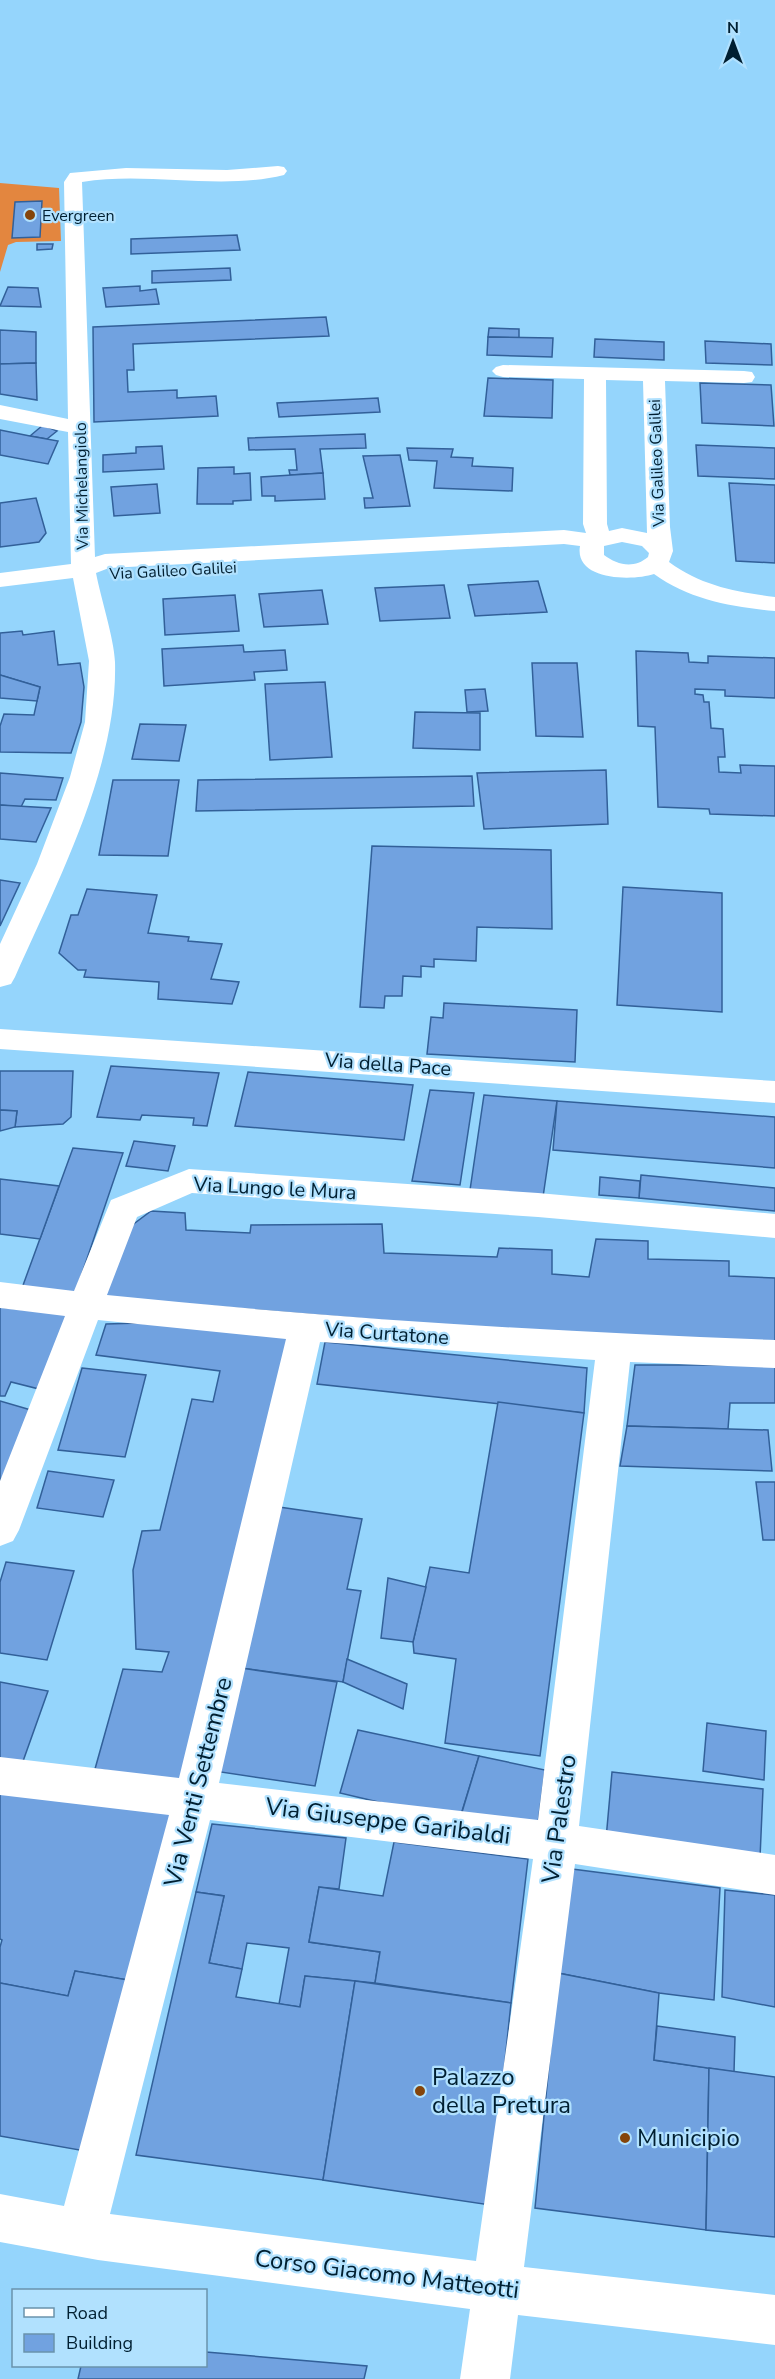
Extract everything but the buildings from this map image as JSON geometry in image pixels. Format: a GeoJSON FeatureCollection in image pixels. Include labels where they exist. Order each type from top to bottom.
{"type":"FeatureCollection","features":[{"type":"Feature","properties":{"kind":"street","name":"Via Michelangiolo"},"geometry":{"type":"LineString","coordinates":[[0,977],[51,864],[84,777],[98,722],[102,661],[83,570],[73,182],[76,177],[111,173],[246,175],[278,171]]}},
{"type":"Feature","properties":{"kind":"street","name":"Via Galileo Galilei"},"geometry":{"type":"LineString","coordinates":[[503,371],[744,377]]}},
{"type":"Feature","properties":{"kind":"street"},"geometry":{"type":"LineString","coordinates":[[595,373],[595,524],[598,533],[598,547]]}},
{"type":"Feature","properties":{"kind":"street","name":"Via Galileo Galilei"},"geometry":{"type":"LineString","coordinates":[[598,547],[611,569],[628,571],[648,568],[658,557],[654,375]]}},
{"type":"Feature","properties":{"kind":"street"},"geometry":{"type":"LineString","coordinates":[[0,412],[80,428]]}},
{"type":"Feature","properties":{"kind":"street","name":"Via Galileo Galilei"},"geometry":{"type":"LineString","coordinates":[[0,580],[83,570],[109,575],[500,553],[552,556],[598,547],[632,535],[650,541],[674,579],[693,589],[738,600],[775,604]]}},
{"type":"Feature","properties":{"kind":"street","name":"Via della Pace"},"geometry":{"type":"LineString","coordinates":[[0,1039],[775,1092]]}},
{"type":"Feature","properties":{"kind":"street","name":"Via Lungo le Mura"},"geometry":{"type":"LineString","coordinates":[[0,1530],[123,1209],[189,1181],[538,1204],[775,1226]]}},
{"type":"Feature","properties":{"kind":"street","name":"Via Curtatone"},"geometry":{"type":"LineString","coordinates":[[0,1295],[306,1328],[614,1349],[775,1354]]}},
{"type":"Feature","properties":{"kind":"street","name":"Via Venti Settembre"},"geometry":{"type":"LineString","coordinates":[[81,2233],[195,1798],[306,1328]]}},
{"type":"Feature","properties":{"kind":"street","name":"Via Palestro"},"geometry":{"type":"LineString","coordinates":[[485,2379],[495,2288],[556,1842],[614,1349]]}},
{"type":"Feature","properties":{"kind":"street","name":"Via Giuseppe Garibaldi"},"geometry":{"type":"LineString","coordinates":[[0,1776],[556,1842],[775,1875]]}},
{"type":"Feature","properties":{"kind":"street","name":"Corso Giacomo Matteotti"},"geometry":{"type":"LineString","coordinates":[[0,2218],[81,2233],[495,2288],[775,2320]]}},
{"type":"Feature","properties":{"kind":"shaded area","name":"Evergreen"},"geometry":{"type":"Polygon","coordinates":[[[0,183],[59,188],[61,241],[16,242],[8,245],[0,272],[0,183]]]}},
{"type":"Feature","properties":{"kind":"place","name":"Evergreen"},"geometry":{"type":"Point","coordinates":[30,215]}},
{"type":"Feature","properties":{"kind":"place","name":"Palazzo della Pretura"},"geometry":{"type":"Point","coordinates":[420,2091]}},
{"type":"Feature","properties":{"kind":"place","name":"Municipio"},"geometry":{"type":"Point","coordinates":[625,2138]}}]}
